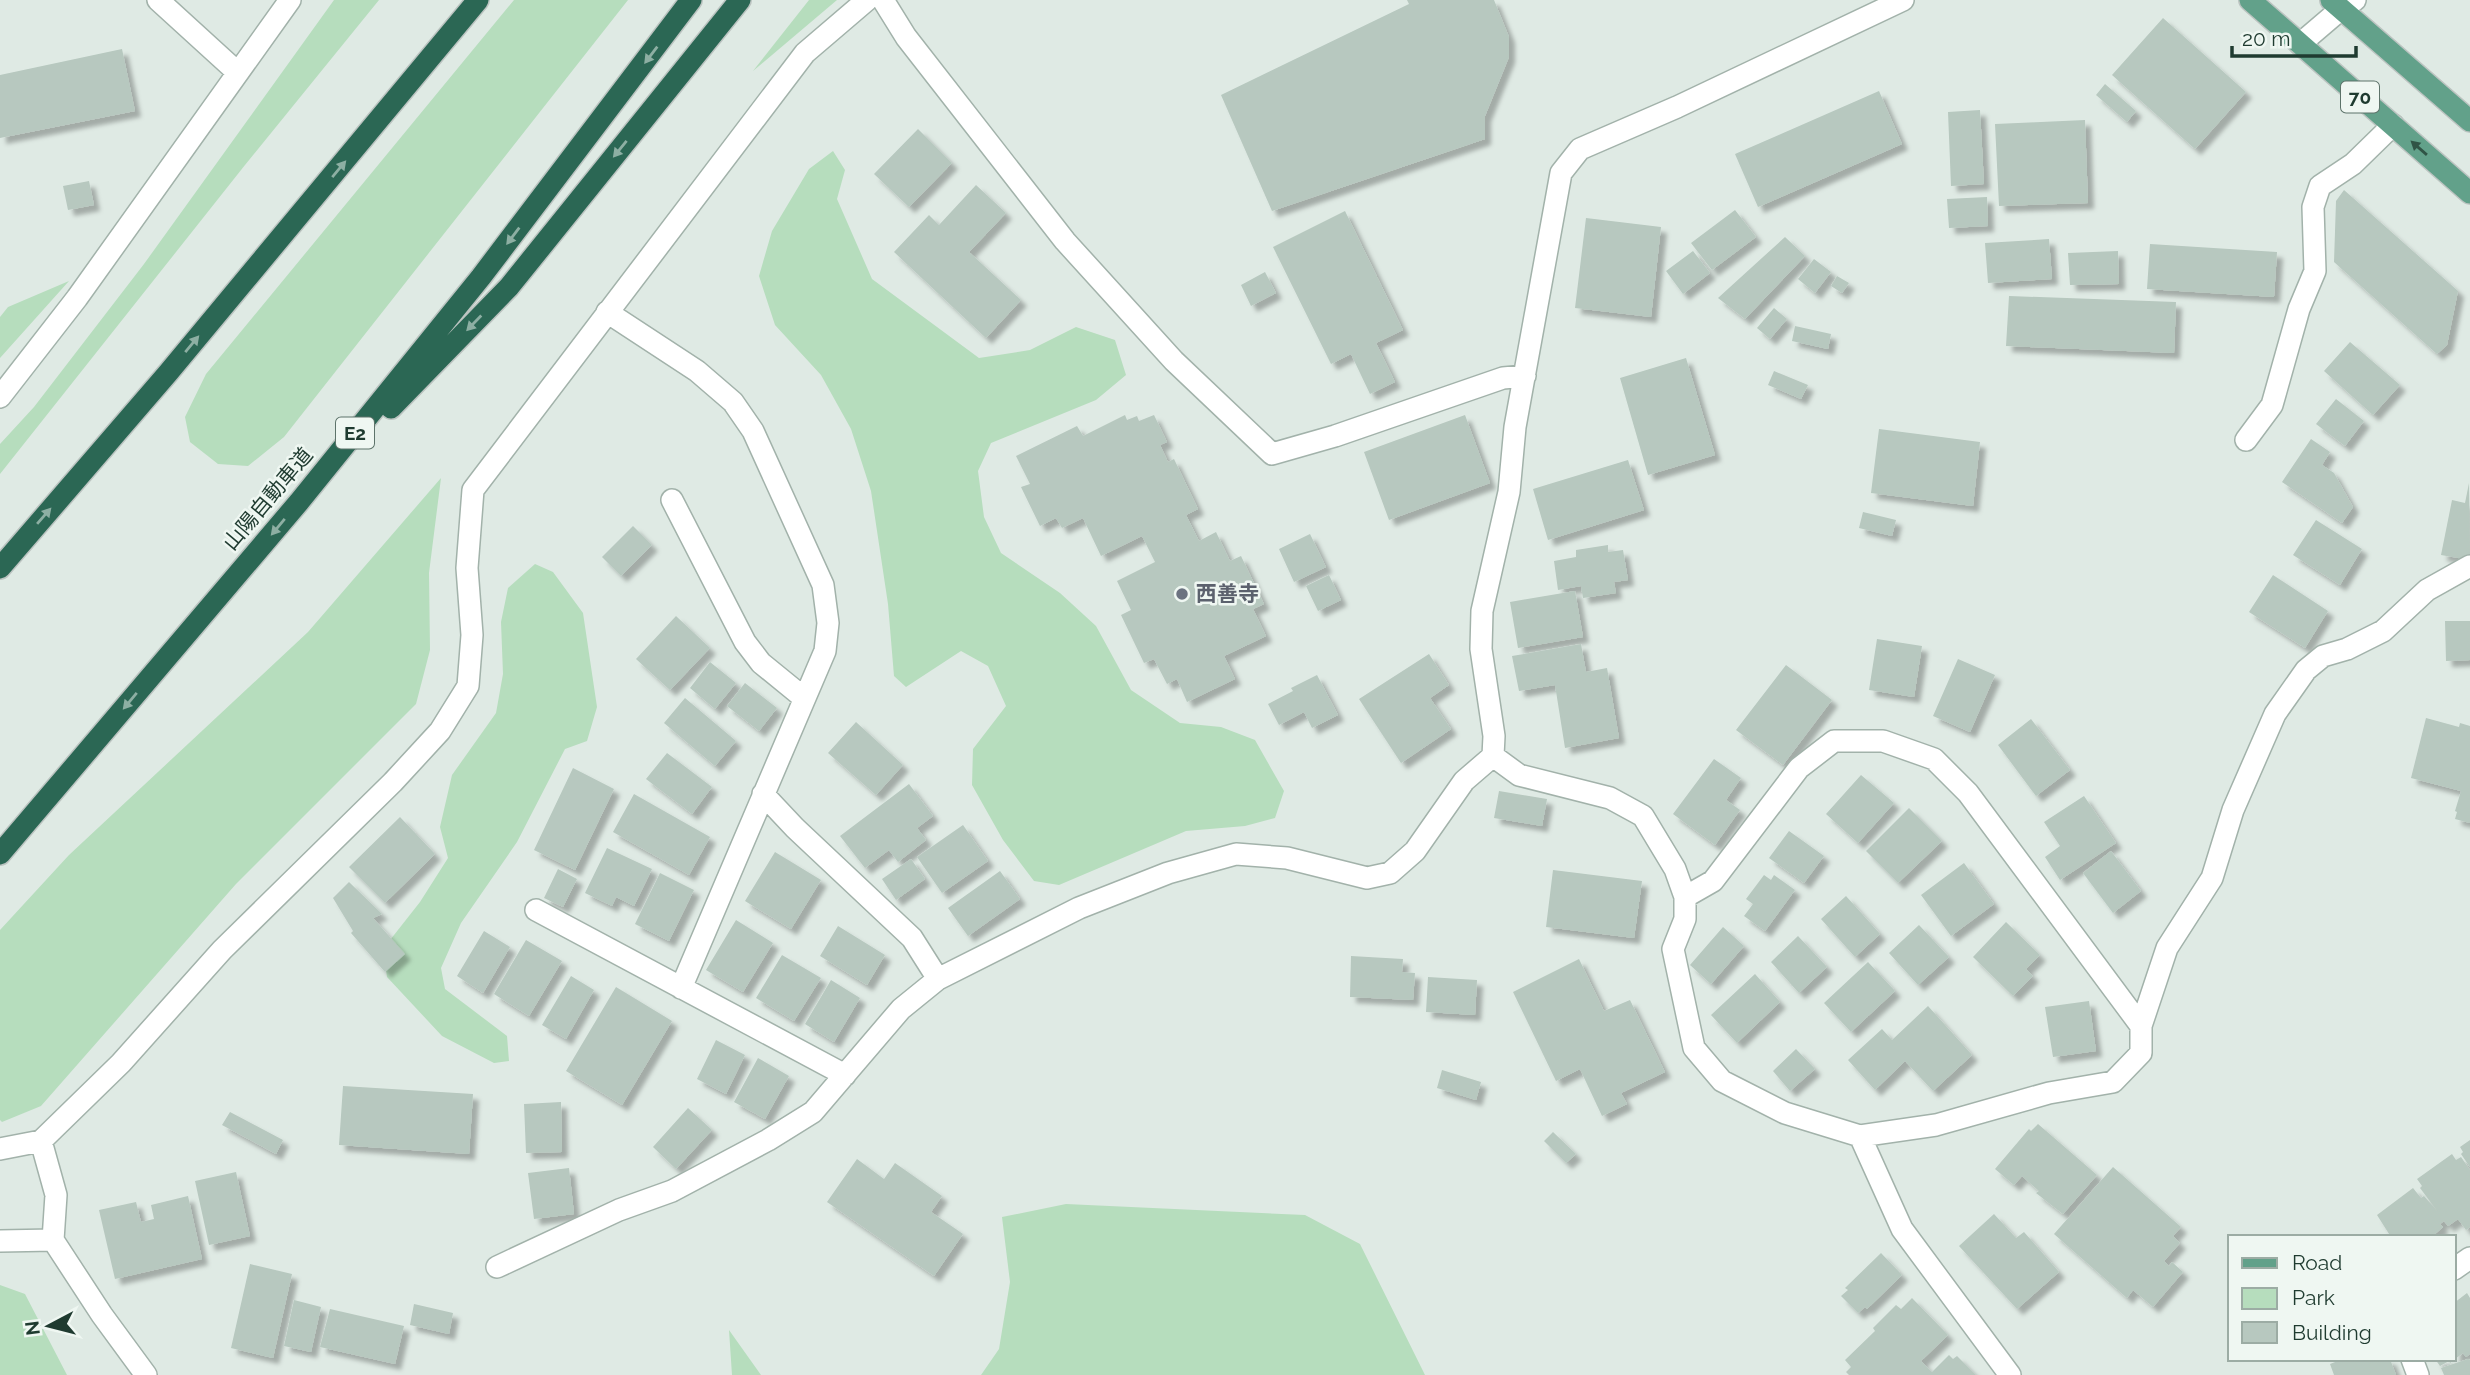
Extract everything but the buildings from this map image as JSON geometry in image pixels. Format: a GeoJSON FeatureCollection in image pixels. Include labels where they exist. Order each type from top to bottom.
{"type":"FeatureCollection","features":[{"type":"Feature","properties":{"kind":"highway"},"geometry":{"type":"LineString","coordinates":[[0,568],[195,341],[478,0]]}},
{"type":"Feature","properties":{"kind":"highway","name":"山陽自動車道"},"geometry":{"type":"LineString","coordinates":[[0,854],[299,502],[481,277],[691,0]]}},
{"type":"Feature","properties":{"kind":"highway"},"geometry":{"type":"LineString","coordinates":[[299,502],[509,286],[740,0]]}},
{"type":"Feature","properties":{"kind":"main road","name":"70"},"geometry":{"type":"LineString","coordinates":[[2250,0],[2470,193]]}},
{"type":"Feature","properties":{"kind":"main road","name":"70"},"geometry":{"type":"LineString","coordinates":[[2342,3],[2470,121]]}},
{"type":"Feature","properties":{"kind":"street"},"geometry":{"type":"LineString","coordinates":[[158,0],[237,72]]}},
{"type":"Feature","properties":{"kind":"street"},"geometry":{"type":"LineString","coordinates":[[0,397],[77,298],[290,0]]}},
{"type":"Feature","properties":{"kind":"street"},"geometry":{"type":"LineString","coordinates":[[0,1149],[41,1141],[121,1063],[222,950],[393,782],[440,731],[468,686],[472,635],[467,568],[473,490],[806,53],[867,0]]}},
{"type":"Feature","properties":{"kind":"street"},"geometry":{"type":"LineString","coordinates":[[883,0],[905,37],[1065,241],[1174,361],[1272,454],[1335,436],[1503,378],[1525,376]]}},
{"type":"Feature","properties":{"kind":"street"},"geometry":{"type":"LineString","coordinates":[[497,1267],[619,1210],[672,1191],[768,1140],[813,1112],[901,1009],[938,979],[1079,908],[1168,873],[1236,854],[1287,858],[1367,878],[1390,873],[1415,850],[1464,781],[1493,757],[1494,736],[1481,649],[1482,611],[1510,492],[1515,427],[1561,173],[1580,149],[1677,107],[1903,0]]}},
{"type":"Feature","properties":{"kind":"street"},"geometry":{"type":"LineString","coordinates":[[2300,44],[2342,3]]}},
{"type":"Feature","properties":{"kind":"street"},"geometry":{"type":"LineString","coordinates":[[2246,440],[2272,404],[2299,309],[2315,271],[2314,208],[2320,186],[2353,164],[2393,125]]}},
{"type":"Feature","properties":{"kind":"street"},"geometry":{"type":"LineString","coordinates":[[607,312],[697,371],[733,401],[753,431],[823,585],[828,623],[825,651],[681,988]]}},
{"type":"Feature","properties":{"kind":"street"},"geometry":{"type":"LineString","coordinates":[[672,500],[745,642],[761,663],[804,698]]}},
{"type":"Feature","properties":{"kind":"street"},"geometry":{"type":"LineString","coordinates":[[1493,757],[1519,775],[1609,798],[1643,816],[1675,869],[1685,897],[1685,919],[1673,949],[1694,1048],[1722,1081],[1785,1113],[1860,1136],[1936,1125],[2049,1094],[2113,1082],[2141,1054],[2141,1026],[2167,948],[2212,878],[2233,810],[2275,714],[2306,670],[2323,656],[2347,649],[2383,631],[2427,590],[2470,566]]}},
{"type":"Feature","properties":{"kind":"street"},"geometry":{"type":"LineString","coordinates":[[1685,897],[1713,881],[1799,768],[1834,741],[1883,741],[1934,759],[1968,793],[2141,1026]]}},
{"type":"Feature","properties":{"kind":"street"},"geometry":{"type":"LineString","coordinates":[[763,794],[795,828],[912,938],[938,979]]}},
{"type":"Feature","properties":{"kind":"street"},"geometry":{"type":"LineString","coordinates":[[536,910],[845,1075]]}},
{"type":"Feature","properties":{"kind":"street"},"geometry":{"type":"LineString","coordinates":[[1860,1136],[1902,1229],[2010,1375]]}},
{"type":"Feature","properties":{"kind":"street"},"geometry":{"type":"LineString","coordinates":[[41,1141],[56,1195],[53,1240],[102,1315],[146,1375]]}},
{"type":"Feature","properties":{"kind":"street"},"geometry":{"type":"LineString","coordinates":[[0,1241],[53,1240]]}},
{"type":"Feature","properties":{"kind":"green space"},"geometry":{"type":"Polygon","coordinates":[[[334,0],[379,0],[0,474],[0,444],[34,407],[144,264],[334,0]]]}},
{"type":"Feature","properties":{"kind":"green space"},"geometry":{"type":"Polygon","coordinates":[[[514,0],[628,0],[284,437],[248,466],[218,464],[190,442],[185,417],[206,374],[514,0]]]}},
{"type":"Feature","properties":{"kind":"green space"},"geometry":{"type":"Polygon","coordinates":[[[809,0],[837,0],[753,71],[809,0]]]}},
{"type":"Feature","properties":{"kind":"green space"},"geometry":{"type":"Polygon","coordinates":[[[833,151],[845,170],[837,199],[872,279],[979,358],[1030,350],[1076,327],[1115,340],[1126,375],[1096,400],[991,443],[978,471],[984,517],[1001,553],[1060,593],[1096,626],[1131,690],[1180,723],[1221,727],[1255,740],[1284,791],[1275,818],[1245,826],[1186,831],[1059,885],[1034,881],[1003,840],[972,785],[973,749],[1006,706],[988,666],[961,651],[906,687],[894,676],[888,604],[871,491],[851,429],[821,375],[775,325],[759,276],[772,231],[809,169],[833,151]]]}},
{"type":"Feature","properties":{"kind":"green space"},"geometry":{"type":"Polygon","coordinates":[[[69,281],[0,358],[0,317],[8,307],[69,281]]]}},
{"type":"Feature","properties":{"kind":"green space"},"geometry":{"type":"Polygon","coordinates":[[[441,478],[429,573],[430,650],[416,704],[236,884],[41,1106],[2,1122],[0,930],[69,855],[308,632],[441,478]]]}},
{"type":"Feature","properties":{"kind":"green space"},"geometry":{"type":"Polygon","coordinates":[[[535,564],[553,572],[583,613],[597,707],[587,741],[565,749],[517,842],[461,923],[441,968],[445,989],[507,1036],[509,1061],[494,1063],[442,1036],[387,977],[383,949],[420,902],[448,858],[440,827],[452,775],[496,713],[503,674],[501,622],[508,588],[535,564]]]}},
{"type":"Feature","properties":{"kind":"green space"},"geometry":{"type":"Polygon","coordinates":[[[1066,1204],[1305,1215],[1360,1244],[1425,1375],[981,1375],[999,1349],[1010,1282],[1002,1217],[1066,1204]]]}},
{"type":"Feature","properties":{"kind":"green space"},"geometry":{"type":"Polygon","coordinates":[[[0,1285],[25,1294],[67,1375],[0,1375],[0,1285]]]}},
{"type":"Feature","properties":{"kind":"green space"},"geometry":{"type":"Polygon","coordinates":[[[729,1330],[761,1375],[732,1375],[729,1330]]]}},
{"type":"Feature","properties":{"kind":"place","name":"西善寺"},"geometry":{"type":"Point","coordinates":[1182,594]}}]}
